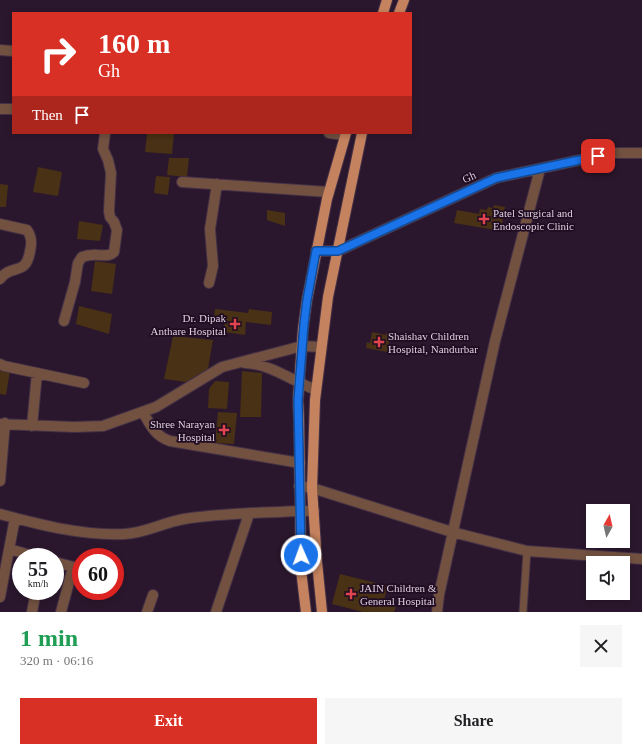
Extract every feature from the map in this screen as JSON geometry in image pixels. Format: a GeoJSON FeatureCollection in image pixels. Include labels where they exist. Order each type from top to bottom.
{"type":"FeatureCollection","features":[{"type":"Feature","properties":{"kind":"main road"},"geometry":{"type":"LineString","coordinates":[[383,12],[387,0]]}},
{"type":"Feature","properties":{"kind":"main road"},"geometry":{"type":"LineString","coordinates":[[399,12],[404,0]]}},
{"type":"Feature","properties":{"kind":"main road"},"geometry":{"type":"LineString","coordinates":[[306,612],[301,570],[299,511],[300,463],[298,400],[302,346],[307,300],[316,251],[329,192],[345,134]]}},
{"type":"Feature","properties":{"kind":"main road"},"geometry":{"type":"LineString","coordinates":[[322,612],[316,562],[312,488],[316,390],[327,304],[362,134]]}},
{"type":"Feature","properties":{"kind":"street"},"geometry":{"type":"LineString","coordinates":[[0,50],[12,52]]}},
{"type":"Feature","properties":{"kind":"street"},"geometry":{"type":"LineString","coordinates":[[0,109],[12,109]]}},
{"type":"Feature","properties":{"kind":"street"},"geometry":{"type":"LineString","coordinates":[[64,321],[75,282],[78,263],[82,257],[92,254],[112,254],[114,252],[117,230],[110,217],[109,211],[111,173],[108,160],[103,149],[105,134]]}},
{"type":"Feature","properties":{"kind":"street","name":"Gh"},"geometry":{"type":"LineString","coordinates":[[316,251],[338,251],[496,178],[612,153],[642,153]]}},
{"type":"Feature","properties":{"kind":"street"},"geometry":{"type":"LineString","coordinates":[[437,612],[452,532],[495,341],[540,169]]}},
{"type":"Feature","properties":{"kind":"street"},"geometry":{"type":"LineString","coordinates":[[182,182],[329,192]]}},
{"type":"Feature","properties":{"kind":"street"},"geometry":{"type":"LineString","coordinates":[[209,283],[213,266],[210,229],[217,184]]}},
{"type":"Feature","properties":{"kind":"street"},"geometry":{"type":"LineString","coordinates":[[0,224],[27,230],[31,236],[31,245],[29,260],[24,266],[4,274],[0,279]]}},
{"type":"Feature","properties":{"kind":"street"},"geometry":{"type":"LineString","coordinates":[[0,481],[2,423],[32,426],[103,426],[156,407],[222,367],[302,346],[321,347]]}},
{"type":"Feature","properties":{"kind":"street"},"geometry":{"type":"LineString","coordinates":[[239,362],[253,363],[263,366],[316,390]]}},
{"type":"Feature","properties":{"kind":"street"},"geometry":{"type":"LineString","coordinates":[[0,364],[84,383]]}},
{"type":"Feature","properties":{"kind":"street"},"geometry":{"type":"LineString","coordinates":[[32,426],[37,373]]}},
{"type":"Feature","properties":{"kind":"street"},"geometry":{"type":"LineString","coordinates":[[143,412],[153,430],[162,438],[170,441],[300,463]]}},
{"type":"Feature","properties":{"kind":"street"},"geometry":{"type":"LineString","coordinates":[[299,486],[312,488],[452,532],[527,551],[642,560]]}},
{"type":"Feature","properties":{"kind":"street"},"geometry":{"type":"LineString","coordinates":[[0,514],[52,527],[96,534],[127,534],[183,519],[299,511],[314,512]]}},
{"type":"Feature","properties":{"kind":"street"},"geometry":{"type":"LineString","coordinates":[[216,612],[249,514]]}},
{"type":"Feature","properties":{"kind":"street"},"geometry":{"type":"LineString","coordinates":[[0,597],[16,518]]}},
{"type":"Feature","properties":{"kind":"street"},"geometry":{"type":"LineString","coordinates":[[61,612],[72,582]]}},
{"type":"Feature","properties":{"kind":"street"},"geometry":{"type":"LineString","coordinates":[[147,612],[153,595]]}},
{"type":"Feature","properties":{"kind":"street"},"geometry":{"type":"LineString","coordinates":[[32,612],[34,600]]}},
{"type":"Feature","properties":{"kind":"lane"},"geometry":{"type":"LineString","coordinates":[[523,612],[527,551]]}},
{"type":"Feature","properties":{"kind":"building"},"geometry":{"type":"Polygon","coordinates":[[[147,134],[174,134],[172,154],[145,152],[147,134]]]}},
{"type":"Feature","properties":{"kind":"building"},"geometry":{"type":"Polygon","coordinates":[[[169,158],[189,158],[187,177],[167,175],[169,158]]]}},
{"type":"Feature","properties":{"kind":"building"},"geometry":{"type":"Polygon","coordinates":[[[38,167],[62,172],[58,196],[33,192],[38,167]]]}},
{"type":"Feature","properties":{"kind":"building"},"geometry":{"type":"Polygon","coordinates":[[[156,176],[170,177],[168,195],[154,193],[156,176]]]}},
{"type":"Feature","properties":{"kind":"building"},"geometry":{"type":"Polygon","coordinates":[[[0,184],[8,185],[6,207],[0,207],[0,184]]]}},
{"type":"Feature","properties":{"kind":"building"},"geometry":{"type":"Polygon","coordinates":[[[494,205],[505,207],[501,231],[454,223],[457,210],[479,214],[480,209],[487,210],[488,207],[493,208],[494,205]]]}},
{"type":"Feature","properties":{"kind":"building"},"geometry":{"type":"Polygon","coordinates":[[[267,210],[285,213],[285,226],[267,220],[267,210]]]}},
{"type":"Feature","properties":{"kind":"building"},"geometry":{"type":"Polygon","coordinates":[[[79,221],[103,225],[100,241],[77,239],[79,221]]]}},
{"type":"Feature","properties":{"kind":"building"},"geometry":{"type":"Polygon","coordinates":[[[95,261],[116,264],[112,294],[91,291],[95,261]]]}},
{"type":"Feature","properties":{"kind":"building"},"geometry":{"type":"Polygon","coordinates":[[[79,306],[112,314],[109,334],[76,324],[79,306]]]}},
{"type":"Feature","properties":{"kind":"building"},"geometry":{"type":"Polygon","coordinates":[[[215,309],[248,313],[249,309],[272,312],[271,325],[246,322],[245,335],[224,332],[225,318],[214,317],[215,309]]]}},
{"type":"Feature","properties":{"kind":"building"},"geometry":{"type":"Polygon","coordinates":[[[372,332],[386,335],[386,333],[391,333],[387,352],[366,348],[367,342],[370,343],[372,332]]]}},
{"type":"Feature","properties":{"kind":"building"},"geometry":{"type":"Polygon","coordinates":[[[173,336],[213,340],[208,369],[186,382],[164,379],[173,336]]]}},
{"type":"Feature","properties":{"kind":"building"},"geometry":{"type":"Polygon","coordinates":[[[0,369],[10,371],[6,395],[0,394],[0,369]]]}},
{"type":"Feature","properties":{"kind":"building"},"geometry":{"type":"Polygon","coordinates":[[[242,371],[262,373],[261,417],[240,417],[242,371]]]}},
{"type":"Feature","properties":{"kind":"building"},"geometry":{"type":"Polygon","coordinates":[[[215,381],[229,382],[227,409],[208,408],[209,389],[215,381]]]}},
{"type":"Feature","properties":{"kind":"building"},"geometry":{"type":"Polygon","coordinates":[[[218,412],[237,413],[234,444],[215,443],[218,412]]]}},
{"type":"Feature","properties":{"kind":"building"},"geometry":{"type":"Polygon","coordinates":[[[340,574],[388,586],[383,603],[396,607],[394,612],[363,612],[332,604],[340,574]]]}},
{"type":"Feature","properties":{"kind":"place","name":"Patel Surgical and Endoscopic Clinic"},"geometry":{"type":"Point","coordinates":[484,219]}},
{"type":"Feature","properties":{"kind":"place","name":"Dr. Dipak Anthare Hospital"},"geometry":{"type":"Point","coordinates":[235,324]}},
{"type":"Feature","properties":{"kind":"place","name":"Shaishav Children Hospital, Nandurbar"},"geometry":{"type":"Point","coordinates":[379,342]}},
{"type":"Feature","properties":{"kind":"place","name":"Shree Narayan Hospital"},"geometry":{"type":"Point","coordinates":[224,430]}},
{"type":"Feature","properties":{"kind":"place","name":"JAIN Children & General Hospital"},"geometry":{"type":"Point","coordinates":[351,594]}},
{"type":"Feature","properties":{"kind":"route"},"geometry":{"type":"LineString","coordinates":[[301,555],[298,400],[304,324],[316,251],[338,251],[496,178],[598,156]]}}]}
